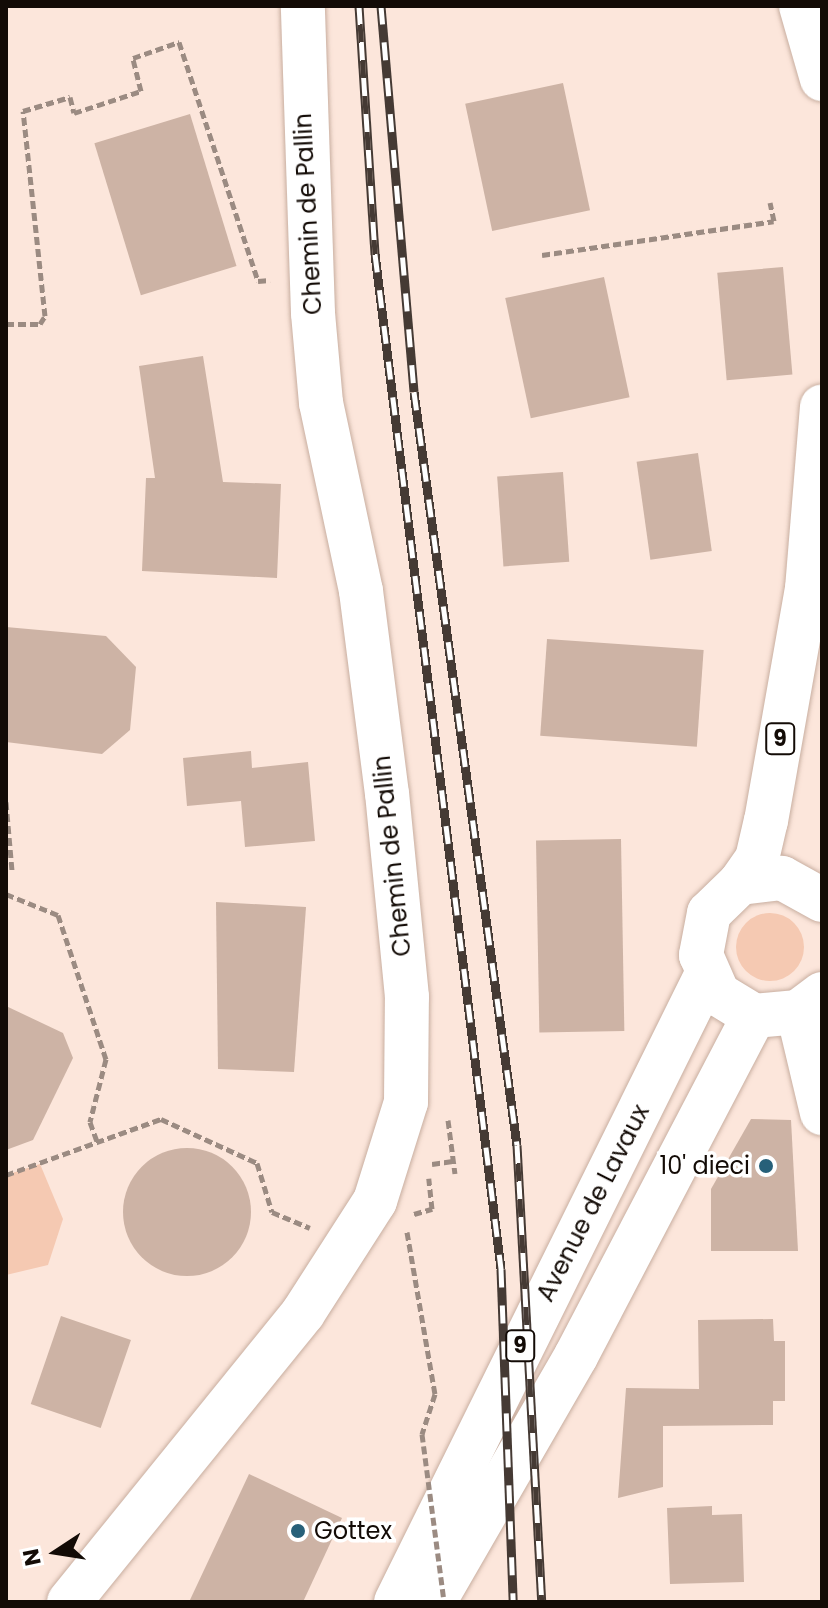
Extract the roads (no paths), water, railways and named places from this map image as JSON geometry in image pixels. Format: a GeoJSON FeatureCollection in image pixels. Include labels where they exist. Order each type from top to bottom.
{"type":"FeatureCollection","features":[{"type":"Feature","properties":{"kind":"main road","name":"Chemin de Pallin"},"geometry":{"type":"LineString","coordinates":[[69,1602],[390,1208],[406,1102],[407,997],[361,591],[321,403],[313,313],[303,6]]}},
{"type":"Feature","properties":{"kind":"main road"},"geometry":{"type":"LineString","coordinates":[[801,6],[822,79]]}},
{"type":"Feature","properties":{"kind":"main road","name":"9"},"geometry":{"type":"LineString","coordinates":[[740,883],[757,859],[766,821],[804,605],[822,407]]}},
{"type":"Feature","properties":{"kind":"main road"},"geometry":{"type":"LineString","coordinates":[[821,895],[782,878],[740,883],[722,895],[701,933],[706,976],[734,1008],[754,1016],[810,1003],[822,1113]]}},
{"type":"Feature","properties":{"kind":"main road","name":"Avenue de Lavaux"},"geometry":{"type":"LineString","coordinates":[[396,1602],[706,976]]}},
{"type":"Feature","properties":{"kind":"main road","name":"9"},"geometry":{"type":"LineString","coordinates":[[434,1602],[576,1356],[754,1016]]}},
{"type":"Feature","properties":{"kind":"railway"},"geometry":{"type":"LineString","coordinates":[[359,6],[375,254],[501,1269],[513,1602]]}},
{"type":"Feature","properties":{"kind":"railway"},"geometry":{"type":"LineString","coordinates":[[381,6],[414,392],[517,1145],[542,1602]]}},
{"type":"Feature","properties":{"kind":"place","name":"10' dieci"},"geometry":{"type":"Point","coordinates":[766,1166]}},
{"type":"Feature","properties":{"kind":"place","name":"Gottex"},"geometry":{"type":"Point","coordinates":[298,1531]}}]}
